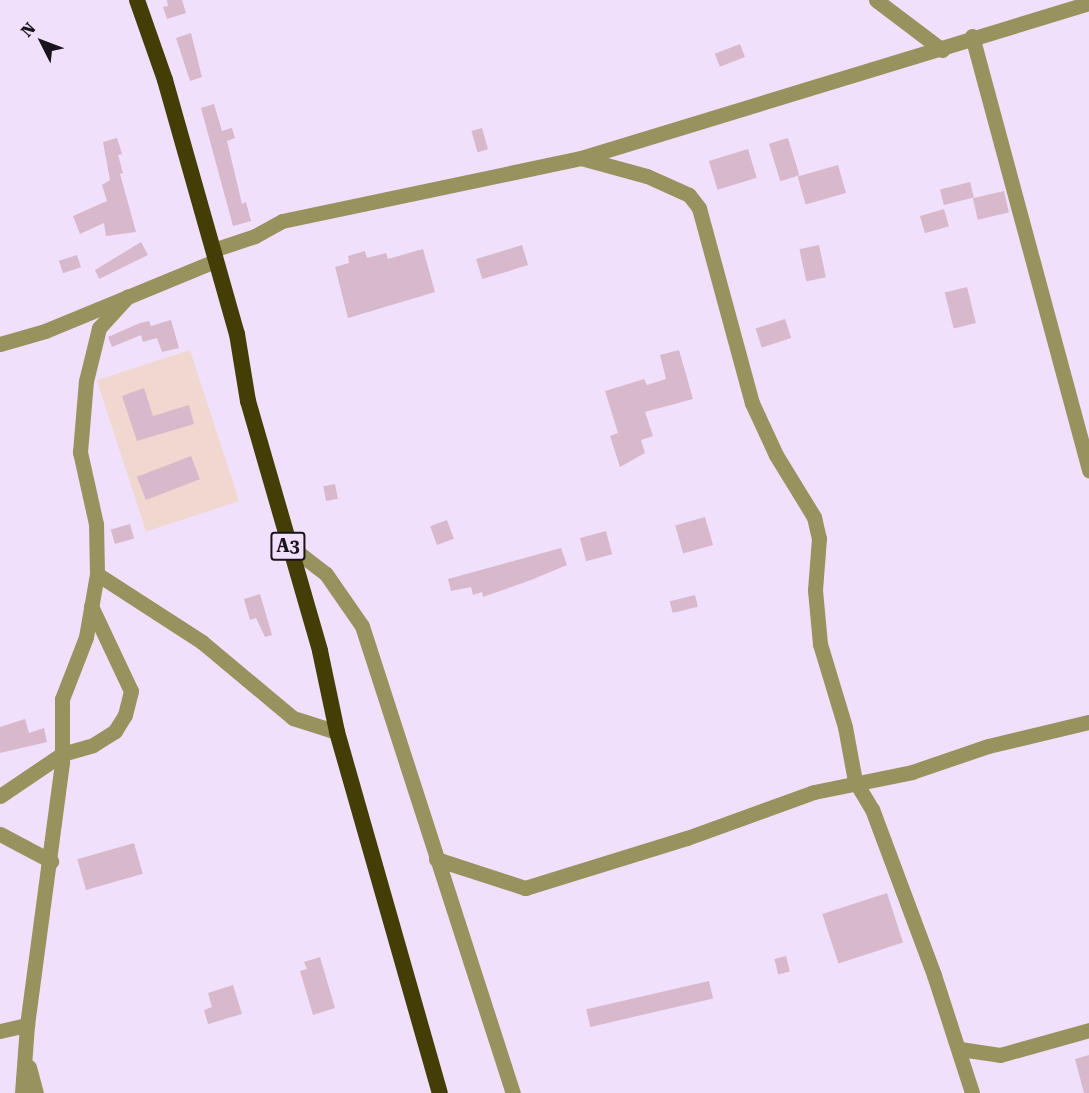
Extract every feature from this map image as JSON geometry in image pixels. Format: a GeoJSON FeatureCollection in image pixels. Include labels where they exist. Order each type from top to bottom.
{"type":"FeatureCollection","features":[{"type":"Feature","properties":{"kind":"highway","name":"A3"},"geometry":{"type":"LineString","coordinates":[[137,0],[165,80],[237,334],[248,401],[287,544],[320,651],[337,732],[440,1093]]}},
{"type":"Feature","properties":{"kind":"street"},"geometry":{"type":"LineString","coordinates":[[876,0],[942,50]]}},
{"type":"Feature","properties":{"kind":"street"},"geometry":{"type":"LineString","coordinates":[[0,344],[45,331],[128,296],[282,221],[581,158],[942,50],[972,36],[1089,3]]}},
{"type":"Feature","properties":{"kind":"street"},"geometry":{"type":"LineString","coordinates":[[972,36],[1089,471]]}},
{"type":"Feature","properties":{"kind":"street"},"geometry":{"type":"LineString","coordinates":[[581,158],[648,176],[689,195],[699,208],[752,403],[776,455],[814,517],[819,538],[815,590],[820,644],[844,727],[855,781],[872,809],[960,1049],[972,1093]]}},
{"type":"Feature","properties":{"kind":"street"},"geometry":{"type":"LineString","coordinates":[[22,1093],[27,1061],[27,1025],[51,861],[63,754],[62,699],[86,637],[97,574],[96,524],[80,452],[86,381],[99,328],[128,296]]}},
{"type":"Feature","properties":{"kind":"street"},"geometry":{"type":"LineString","coordinates":[[287,544],[326,574],[362,627],[513,1093]]}},
{"type":"Feature","properties":{"kind":"street"},"geometry":{"type":"LineString","coordinates":[[97,574],[202,642],[293,717],[337,732]]}},
{"type":"Feature","properties":{"kind":"street"},"geometry":{"type":"LineString","coordinates":[[0,796],[63,754],[93,745],[115,731],[125,715],[131,691],[92,606]]}},
{"type":"Feature","properties":{"kind":"street"},"geometry":{"type":"LineString","coordinates":[[436,859],[525,888],[855,781],[912,772],[988,746],[1089,722]]}},
{"type":"Feature","properties":{"kind":"street"},"geometry":{"type":"LineString","coordinates":[[0,834],[51,861]]}},
{"type":"Feature","properties":{"kind":"street"},"geometry":{"type":"LineString","coordinates":[[0,1031],[27,1025]]}},
{"type":"Feature","properties":{"kind":"street"},"geometry":{"type":"LineString","coordinates":[[960,1049],[1000,1055],[1089,1030]]}},
{"type":"Feature","properties":{"kind":"street"},"geometry":{"type":"LineString","coordinates":[[27,1061],[36,1093]]}},
{"type":"Feature","properties":{"kind":"shaded area"},"geometry":{"type":"Polygon","coordinates":[[[190,350],[239,501],[146,532],[97,380],[190,350]]]}},
{"type":"Feature","properties":{"kind":"building"},"geometry":{"type":"Polygon","coordinates":[[[167,0],[182,0],[186,13],[167,19],[163,7],[168,6],[167,0]]]}},
{"type":"Feature","properties":{"kind":"building"},"geometry":{"type":"Polygon","coordinates":[[[191,33],[202,77],[190,81],[176,38],[191,33]]]}},
{"type":"Feature","properties":{"kind":"building"},"geometry":{"type":"Polygon","coordinates":[[[740,44],[745,57],[720,67],[715,54],[740,44]]]}},
{"type":"Feature","properties":{"kind":"building"},"geometry":{"type":"Polygon","coordinates":[[[214,104],[222,131],[232,128],[235,138],[227,141],[242,204],[246,202],[251,221],[233,226],[201,108],[214,104]]]}},
{"type":"Feature","properties":{"kind":"building"},"geometry":{"type":"Polygon","coordinates":[[[482,128],[488,149],[477,152],[471,131],[482,128]]]}},
{"type":"Feature","properties":{"kind":"building"},"geometry":{"type":"Polygon","coordinates":[[[117,138],[122,154],[118,155],[123,173],[120,174],[136,232],[106,236],[104,223],[80,234],[73,216],[107,201],[102,185],[110,180],[103,142],[117,138]]]}},
{"type":"Feature","properties":{"kind":"building"},"geometry":{"type":"Polygon","coordinates":[[[788,138],[799,175],[780,181],[769,144],[788,138]]]}},
{"type":"Feature","properties":{"kind":"building"},"geometry":{"type":"Polygon","coordinates":[[[748,149],[757,178],[718,190],[709,161],[748,149]]]}},
{"type":"Feature","properties":{"kind":"building"},"geometry":{"type":"Polygon","coordinates":[[[838,165],[846,193],[806,204],[798,177],[838,165]]]}},
{"type":"Feature","properties":{"kind":"building"},"geometry":{"type":"Polygon","coordinates":[[[970,182],[974,198],[944,205],[940,189],[970,182]]]}},
{"type":"Feature","properties":{"kind":"building"},"geometry":{"type":"Polygon","coordinates":[[[1004,191],[1009,212],[978,220],[973,198],[1004,191]]]}},
{"type":"Feature","properties":{"kind":"building"},"geometry":{"type":"Polygon","coordinates":[[[944,209],[949,226],[925,233],[920,216],[944,209]]]}},
{"type":"Feature","properties":{"kind":"building"},"geometry":{"type":"Polygon","coordinates":[[[141,242],[148,255],[99,279],[95,270],[141,242]]]}},
{"type":"Feature","properties":{"kind":"building"},"geometry":{"type":"Polygon","coordinates":[[[522,245],[528,265],[482,279],[476,259],[522,245]]]}},
{"type":"Feature","properties":{"kind":"building"},"geometry":{"type":"Polygon","coordinates":[[[819,245],[826,277],[806,281],[799,249],[819,245]]]}},
{"type":"Feature","properties":{"kind":"building"},"geometry":{"type":"Polygon","coordinates":[[[423,249],[435,292],[348,318],[335,267],[349,263],[348,256],[365,251],[367,258],[386,253],[388,259],[423,249]]]}},
{"type":"Feature","properties":{"kind":"building"},"geometry":{"type":"Polygon","coordinates":[[[77,255],[81,267],[63,273],[59,261],[77,255]]]}},
{"type":"Feature","properties":{"kind":"building"},"geometry":{"type":"Polygon","coordinates":[[[967,287],[976,323],[954,328],[945,293],[967,287]]]}},
{"type":"Feature","properties":{"kind":"building"},"geometry":{"type":"Polygon","coordinates":[[[785,319],[791,338],[762,348],[756,329],[785,319]]]}},
{"type":"Feature","properties":{"kind":"building"},"geometry":{"type":"Polygon","coordinates":[[[171,320],[179,348],[162,352],[157,338],[143,342],[141,335],[112,347],[108,337],[140,323],[149,321],[151,326],[171,320]]]}},
{"type":"Feature","properties":{"kind":"building"},"geometry":{"type":"Polygon","coordinates":[[[679,350],[693,399],[645,412],[653,436],[641,440],[645,453],[620,467],[610,436],[618,433],[605,391],[644,379],[647,385],[666,379],[660,355],[679,350]]]}},
{"type":"Feature","properties":{"kind":"building"},"geometry":{"type":"Polygon","coordinates":[[[144,388],[153,416],[189,405],[194,424],[137,441],[122,396],[144,388]]]}},
{"type":"Feature","properties":{"kind":"building"},"geometry":{"type":"Polygon","coordinates":[[[191,456],[200,479],[146,500],[137,477],[191,456]]]}},
{"type":"Feature","properties":{"kind":"building"},"geometry":{"type":"Polygon","coordinates":[[[335,484],[338,499],[326,501],[323,486],[335,484]]]}},
{"type":"Feature","properties":{"kind":"building"},"geometry":{"type":"Polygon","coordinates":[[[705,517],[713,545],[683,553],[675,526],[705,517]]]}},
{"type":"Feature","properties":{"kind":"building"},"geometry":{"type":"Polygon","coordinates":[[[447,520],[454,539],[437,545],[430,526],[447,520]]]}},
{"type":"Feature","properties":{"kind":"building"},"geometry":{"type":"Polygon","coordinates":[[[130,524],[134,538],[115,544],[111,530],[130,524]]]}},
{"type":"Feature","properties":{"kind":"building"},"geometry":{"type":"Polygon","coordinates":[[[606,531],[612,554],[586,561],[580,538],[606,531]]]}},
{"type":"Feature","properties":{"kind":"building"},"geometry":{"type":"Polygon","coordinates":[[[561,548],[567,565],[531,580],[483,597],[482,592],[473,595],[471,587],[451,591],[448,579],[561,548]]]}},
{"type":"Feature","properties":{"kind":"building"},"geometry":{"type":"Polygon","coordinates":[[[260,594],[272,635],[265,637],[256,618],[250,620],[244,599],[260,594]]]}},
{"type":"Feature","properties":{"kind":"building"},"geometry":{"type":"Polygon","coordinates":[[[695,595],[698,607],[673,613],[670,601],[695,595]]]}},
{"type":"Feature","properties":{"kind":"building"},"geometry":{"type":"Polygon","coordinates":[[[25,719],[29,733],[44,728],[47,742],[0,753],[0,727],[25,719]]]}},
{"type":"Feature","properties":{"kind":"building"},"geometry":{"type":"Polygon","coordinates":[[[134,843],[143,874],[86,890],[77,859],[134,843]]]}},
{"type":"Feature","properties":{"kind":"building"},"geometry":{"type":"Polygon","coordinates":[[[887,893],[903,942],[838,963],[822,914],[887,893]]]}},
{"type":"Feature","properties":{"kind":"building"},"geometry":{"type":"Polygon","coordinates":[[[786,956],[790,972],[778,974],[774,959],[786,956]]]}},
{"type":"Feature","properties":{"kind":"building"},"geometry":{"type":"Polygon","coordinates":[[[320,957],[335,1008],[313,1015],[300,971],[307,969],[304,962],[320,957]]]}},
{"type":"Feature","properties":{"kind":"building"},"geometry":{"type":"Polygon","coordinates":[[[709,981],[713,999],[590,1027],[586,1009],[709,981]]]}},
{"type":"Feature","properties":{"kind":"building"},"geometry":{"type":"Polygon","coordinates":[[[233,985],[242,1014],[208,1024],[204,1010],[212,1007],[208,993],[233,985]]]}},
{"type":"Feature","properties":{"kind":"building"},"geometry":{"type":"Polygon","coordinates":[[[1089,1055],[1089,1093],[1084,1093],[1075,1059],[1089,1055]]]}}]}
